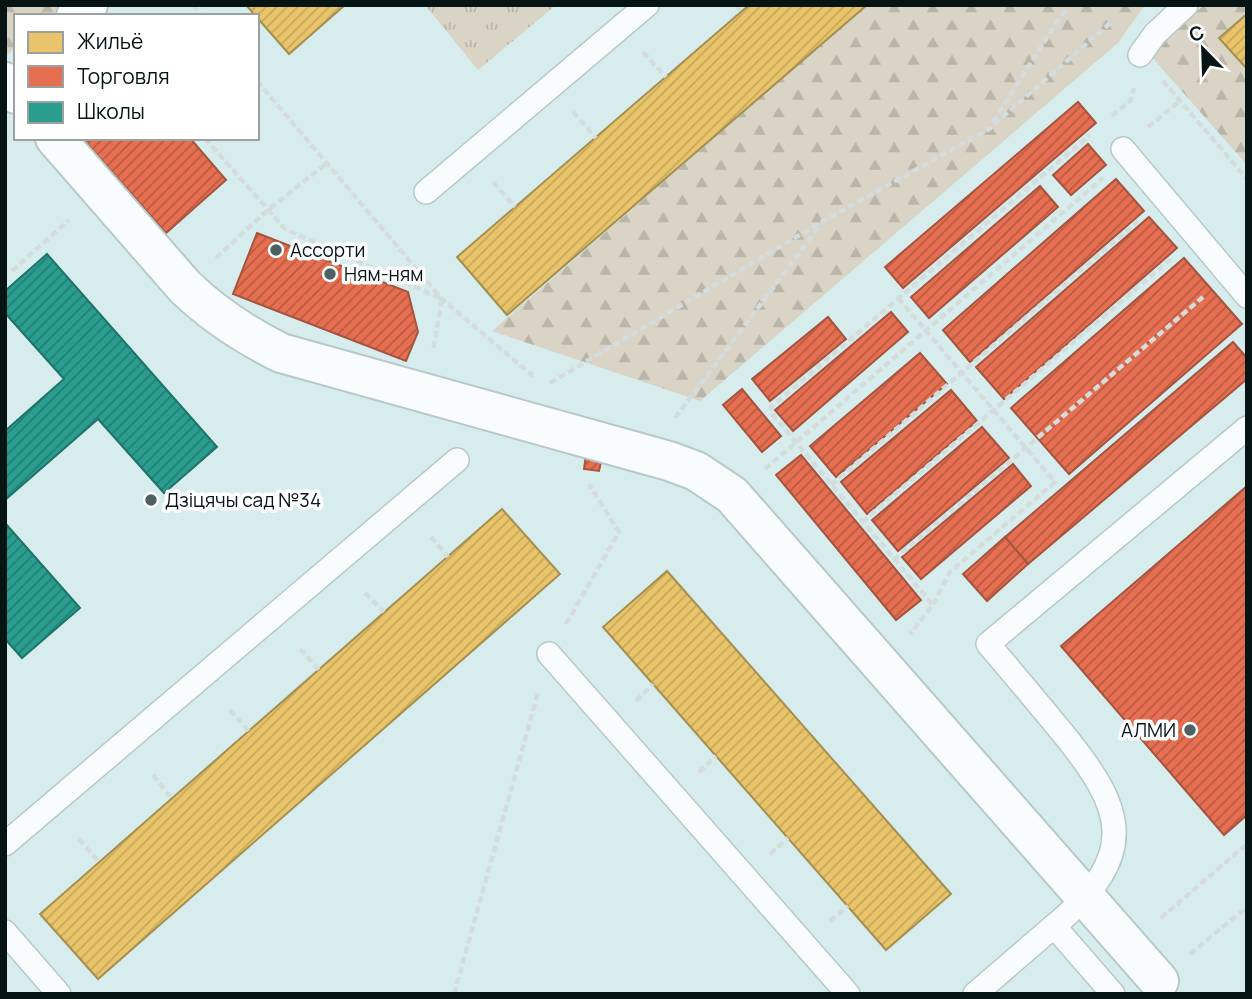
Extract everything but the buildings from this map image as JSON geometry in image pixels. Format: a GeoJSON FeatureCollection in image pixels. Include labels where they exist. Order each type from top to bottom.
{"type":"FeatureCollection","features":[{"type":"Feature","properties":{"kind":"street"},"geometry":{"type":"LineString","coordinates":[[57,140],[184,287],[231,326],[281,353],[696,471],[732,495],[1159,981]]}},
{"type":"Feature","properties":{"kind":"lane"},"geometry":{"type":"LineString","coordinates":[[426,192],[647,5]]}},
{"type":"Feature","properties":{"kind":"lane"},"geometry":{"type":"LineString","coordinates":[[1140,55],[1155,34],[1186,5]]}},
{"type":"Feature","properties":{"kind":"lane"},"geometry":{"type":"LineString","coordinates":[[1124,149],[1247,296]]}},
{"type":"Feature","properties":{"kind":"lane"},"geometry":{"type":"LineString","coordinates":[[975,994],[1086,899],[1108,861],[1114,822],[1110,803],[1090,766],[988,644],[1247,428]]}},
{"type":"Feature","properties":{"kind":"lane"},"geometry":{"type":"LineString","coordinates":[[5,844],[457,460]]}},
{"type":"Feature","properties":{"kind":"lane"},"geometry":{"type":"LineString","coordinates":[[549,653],[848,994]]}},
{"type":"Feature","properties":{"kind":"lane"},"geometry":{"type":"LineString","coordinates":[[1054,926],[1113,994]]}},
{"type":"Feature","properties":{"kind":"lane"},"geometry":{"type":"LineString","coordinates":[[5,932],[59,994]]}},
{"type":"Feature","properties":{"kind":"path"},"geometry":{"type":"LineString","coordinates":[[736,5],[742,12]]}},
{"type":"Feature","properties":{"kind":"path"},"geometry":{"type":"LineString","coordinates":[[989,129],[1068,5]]}},
{"type":"Feature","properties":{"kind":"path"},"geometry":{"type":"LineString","coordinates":[[545,387],[823,221],[989,129],[1110,23]]}},
{"type":"Feature","properties":{"kind":"path"},"geometry":{"type":"LineString","coordinates":[[640,48],[666,77]]}},
{"type":"Feature","properties":{"kind":"path"},"geometry":{"type":"LineString","coordinates":[[1140,55],[1247,179]]}},
{"type":"Feature","properties":{"kind":"path"},"geometry":{"type":"LineString","coordinates":[[259,83],[442,299],[545,387],[555,430],[619,532],[549,653],[454,994]]}},
{"type":"Feature","properties":{"kind":"path"},"geometry":{"type":"LineString","coordinates":[[1157,138],[1148,127],[1180,101]]}},
{"type":"Feature","properties":{"kind":"path"},"geometry":{"type":"LineString","coordinates":[[569,108],[596,138]]}},
{"type":"Feature","properties":{"kind":"path"},"geometry":{"type":"LineString","coordinates":[[932,604],[773,415],[774,404],[1090,135]]}},
{"type":"Feature","properties":{"kind":"path"},"geometry":{"type":"LineString","coordinates":[[207,140],[285,229],[442,299]]}},
{"type":"Feature","properties":{"kind":"path"},"geometry":{"type":"LineString","coordinates":[[184,287],[268,210],[327,163]]}},
{"type":"Feature","properties":{"kind":"path"},"geometry":{"type":"LineString","coordinates":[[732,495],[1107,175]]}},
{"type":"Feature","properties":{"kind":"path"},"geometry":{"type":"LineString","coordinates":[[488,176],[515,207]]}},
{"type":"Feature","properties":{"kind":"path"},"geometry":{"type":"LineString","coordinates":[[12,271],[102,192]]}},
{"type":"Feature","properties":{"kind":"path"},"geometry":{"type":"LineString","coordinates":[[831,485],[1143,217]]}},
{"type":"Feature","properties":{"kind":"path"},"geometry":{"type":"LineString","coordinates":[[648,456],[823,221]]}},
{"type":"Feature","properties":{"kind":"path"},"geometry":{"type":"LineString","coordinates":[[862,522],[1176,255]]}},
{"type":"Feature","properties":{"kind":"path"},"geometry":{"type":"LineString","coordinates":[[894,560],[1212,290]]}},
{"type":"Feature","properties":{"kind":"path"},"geometry":{"type":"LineString","coordinates":[[880,664],[906,641],[950,572],[1055,482],[898,298]]}},
{"type":"Feature","properties":{"kind":"path"},"geometry":{"type":"LineString","coordinates":[[425,393],[442,299]]}},
{"type":"Feature","properties":{"kind":"path"},"geometry":{"type":"LineString","coordinates":[[431,537],[448,556]]}},
{"type":"Feature","properties":{"kind":"path"},"geometry":{"type":"LineString","coordinates":[[365,593],[384,612]]}},
{"type":"Feature","properties":{"kind":"path"},"geometry":{"type":"LineString","coordinates":[[300,649],[319,670]]}},
{"type":"Feature","properties":{"kind":"path"},"geometry":{"type":"LineString","coordinates":[[633,704],[653,684]]}},
{"type":"Feature","properties":{"kind":"path"},"geometry":{"type":"LineString","coordinates":[[230,710],[249,731]]}},
{"type":"Feature","properties":{"kind":"path"},"geometry":{"type":"LineString","coordinates":[[694,775],[716,756]]}},
{"type":"Feature","properties":{"kind":"path"},"geometry":{"type":"LineString","coordinates":[[153,775],[172,799]]}},
{"type":"Feature","properties":{"kind":"path"},"geometry":{"type":"LineString","coordinates":[[766,858],[788,838]]}},
{"type":"Feature","properties":{"kind":"path"},"geometry":{"type":"LineString","coordinates":[[79,839],[99,862]]}},
{"type":"Feature","properties":{"kind":"path"},"geometry":{"type":"LineString","coordinates":[[1129,946],[1247,844]]}},
{"type":"Feature","properties":{"kind":"path"},"geometry":{"type":"LineString","coordinates":[[825,925],[848,906]]}},
{"type":"Feature","properties":{"kind":"path"},"geometry":{"type":"LineString","coordinates":[[1159,981],[1247,907]]}},
{"type":"Feature","properties":{"kind":"green space"},"geometry":{"type":"Polygon","coordinates":[[[5,5],[64,5],[54,14],[14,14],[14,49],[6,56],[5,5]]]}},
{"type":"Feature","properties":{"kind":"green space"},"geometry":{"type":"Polygon","coordinates":[[[425,5],[556,5],[478,70],[425,5]]]}},
{"type":"Feature","properties":{"kind":"green space"},"geometry":{"type":"Polygon","coordinates":[[[867,5],[1145,5],[1118,43],[700,401],[492,331],[867,5]]]}},
{"type":"Feature","properties":{"kind":"green space"},"geometry":{"type":"Polygon","coordinates":[[[1204,5],[1247,5],[1247,14],[1219,38],[1247,69],[1247,165],[1150,55],[1204,5]]]}},
{"type":"Feature","properties":{"kind":"place","name":"Ассорти"},"geometry":{"type":"Point","coordinates":[276,250]}},
{"type":"Feature","properties":{"kind":"place","name":"Ням-ням"},"geometry":{"type":"Point","coordinates":[330,274]}},
{"type":"Feature","properties":{"kind":"place","name":"Дзіцячы сад №34"},"geometry":{"type":"Point","coordinates":[151,500]}},
{"type":"Feature","properties":{"kind":"place","name":"АЛМИ"},"geometry":{"type":"Point","coordinates":[1190,730]}}]}
